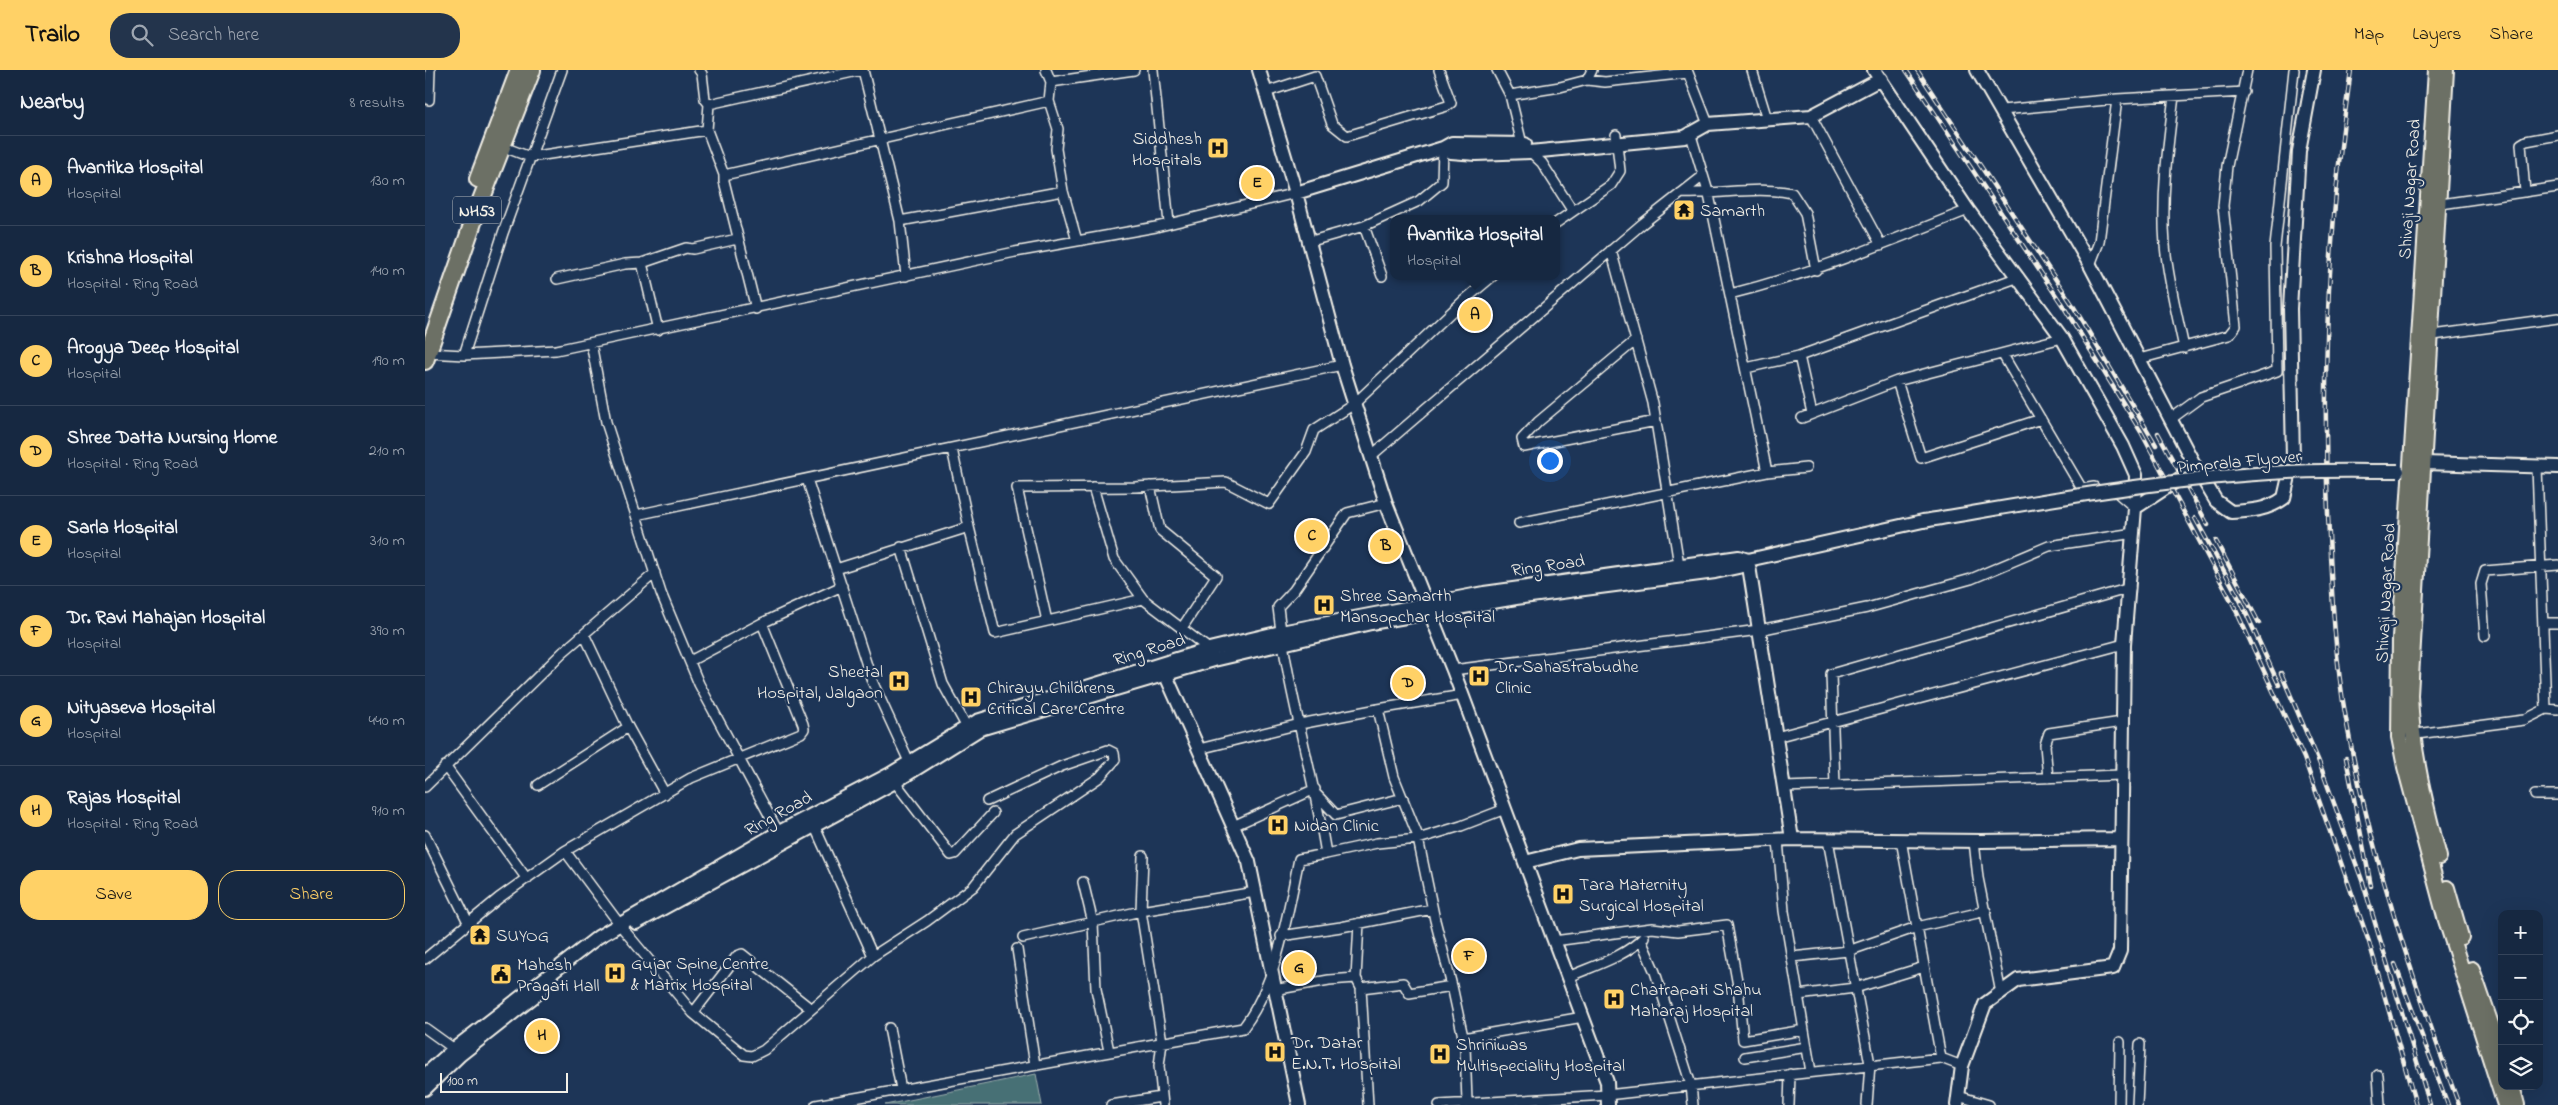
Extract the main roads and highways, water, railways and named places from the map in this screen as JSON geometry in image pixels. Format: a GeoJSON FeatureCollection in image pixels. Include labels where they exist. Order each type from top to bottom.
{"type":"FeatureCollection","features":[{"type":"Feature","properties":{"kind":"highway","name":"NH53"},"geometry":{"type":"LineString","coordinates":[[427,357],[500,145],[519,70]]}},
{"type":"Feature","properties":{"kind":"highway","name":"NH53"},"geometry":{"type":"LineString","coordinates":[[425,330],[532,70]]}},
{"type":"Feature","properties":{"kind":"main road"},"geometry":{"type":"LineString","coordinates":[[1259,70],[1309,242],[1342,365],[1386,503],[1463,695],[1583,1017],[1607,1082],[1608,1100]]}},
{"type":"Feature","properties":{"kind":"main road"},"geometry":{"type":"LineString","coordinates":[[1977,70],[2091,265],[2196,468],[2216,501],[2231,512],[2256,510],[2274,505],[2284,498],[2293,459],[2290,309],[2299,151],[2314,70]]}},
{"type":"Feature","properties":{"kind":"main road","name":"Shivaji Nagar Road"},"geometry":{"type":"LineString","coordinates":[[2436,70],[2424,336],[2424,463],[2410,695],[2405,736],[2419,778],[2445,880],[2467,955],[2498,1045]]}},
{"type":"Feature","properties":{"kind":"main road","name":"Shivaji Nagar Road"},"geometry":{"type":"LineString","coordinates":[[2431,205],[2446,70]]}},
{"type":"Feature","properties":{"kind":"main road"},"geometry":{"type":"LineString","coordinates":[[1295,193],[1443,148],[1451,143],[1526,148],[1616,139],[1684,128],[1690,132],[1708,124],[1811,116],[1878,75],[1968,210],[2062,338],[2123,446],[2136,475],[2134,533],[2124,644],[2120,951],[2113,968],[2018,980],[1985,1004],[1962,1066],[1958,1101]]}},
{"type":"Feature","properties":{"kind":"main road","name":"Shivaji Nagar Road"},"geometry":{"type":"LineString","coordinates":[[2424,336],[2404,471],[2400,638],[2405,767],[2445,917],[2505,1105]]}},
{"type":"Feature","properties":{"kind":"main road"},"geometry":{"type":"LineString","coordinates":[[2404,471],[2424,463],[2558,467]]}},
{"type":"Feature","properties":{"kind":"main road"},"geometry":{"type":"LineString","coordinates":[[2135,508],[2196,468]]}},
{"type":"Feature","properties":{"kind":"main road","name":"Pimprala Flyover"},"geometry":{"type":"LineString","coordinates":[[1923,521],[2079,495],[2242,476],[2289,472],[2404,471]]}},
{"type":"Feature","properties":{"kind":"main road","name":"Ring Road"},"geometry":{"type":"LineString","coordinates":[[425,1075],[457,1052],[552,970],[622,926],[911,766],[969,730],[977,721],[1069,691],[1164,670],[1212,654],[1428,607],[1552,582],[1679,571],[1739,557],[1749,560],[1923,521]]}},
{"type":"Feature","properties":{"kind":"main road"},"geometry":{"type":"LineString","coordinates":[[1749,560],[1792,840]]}},
{"type":"Feature","properties":{"kind":"main road"},"geometry":{"type":"LineString","coordinates":[[1164,670],[1249,862],[1299,1105]]}},
{"type":"Feature","properties":{"kind":"main road"},"geometry":{"type":"LineString","coordinates":[[781,837],[814,826],[895,782],[911,766]]}},
{"type":"Feature","properties":{"kind":"main road"},"geometry":{"type":"LineString","coordinates":[[1525,862],[1578,849],[1778,840],[1974,841],[2120,839]]}},
{"type":"Feature","properties":{"kind":"main road"},"geometry":{"type":"LineString","coordinates":[[425,1089],[457,1052]]}},
{"type":"Feature","properties":{"kind":"main road"},"geometry":{"type":"LineString","coordinates":[[2513,1090],[2517,1105]]}},
{"type":"Feature","properties":{"kind":"railway"},"geometry":{"type":"LineString","coordinates":[[1906,70],[2065,309],[2141,432],[2234,606],[2304,758],[2369,942],[2416,1105]]}},
{"type":"Feature","properties":{"kind":"railway"},"geometry":{"type":"LineString","coordinates":[[1917,70],[2072,304],[2156,445]]}},
{"type":"Feature","properties":{"kind":"railway"},"geometry":{"type":"LineString","coordinates":[[2351,70],[2337,186],[2328,302],[2326,360],[2327,477],[2331,581],[2337,650],[2346,719],[2367,819],[2409,962],[2459,1105]]}},
{"type":"Feature","properties":{"kind":"railway"},"geometry":{"type":"LineString","coordinates":[[2158,433],[2208,525]]}},
{"type":"Feature","properties":{"kind":"railway"},"geometry":{"type":"LineString","coordinates":[[2195,518],[2241,602],[2279,685]]}},
{"type":"Feature","properties":{"kind":"railway"},"geometry":{"type":"LineString","coordinates":[[2216,541],[2259,623]]}},
{"type":"Feature","properties":{"kind":"railway"},"geometry":{"type":"LineString","coordinates":[[2281,673],[2319,762],[2363,883],[2430,1105]]}},
{"type":"Feature","properties":{"kind":"railway"},"geometry":{"type":"LineString","coordinates":[[2346,758],[2371,886]]}},
{"type":"Feature","properties":{"kind":"railway"},"geometry":{"type":"LineString","coordinates":[[2395,964],[2448,1105]]}},
{"type":"Feature","properties":{"kind":"place","name":"Siddhesh Hospitals"},"geometry":{"type":"Point","coordinates":[1218,148]}},
{"type":"Feature","properties":{"kind":"place","name":"Sarla Hospital"},"geometry":{"type":"Point","coordinates":[1257,183]}},
{"type":"Feature","properties":{"kind":"place","name":"Samarth"},"geometry":{"type":"Point","coordinates":[1684,210]}},
{"type":"Feature","properties":{"kind":"place","name":"Avantika Hospital"},"geometry":{"type":"Point","coordinates":[1475,315]}},
{"type":"Feature","properties":{"kind":"place","name":"Arogya Deep Hospital"},"geometry":{"type":"Point","coordinates":[1312,536]}},
{"type":"Feature","properties":{"kind":"place","name":"Krishna Hospital"},"geometry":{"type":"Point","coordinates":[1386,546]}},
{"type":"Feature","properties":{"kind":"place","name":"Shree Samarth Mansopchar Hospital"},"geometry":{"type":"Point","coordinates":[1324,605]}},
{"type":"Feature","properties":{"kind":"place","name":"Dr. Sahastrabudhe Clinic"},"geometry":{"type":"Point","coordinates":[1479,676]}},
{"type":"Feature","properties":{"kind":"place","name":"Sheetal Hospital, Jalgaon"},"geometry":{"type":"Point","coordinates":[899,681]}},
{"type":"Feature","properties":{"kind":"place","name":"Shree Datta Nursing Home"},"geometry":{"type":"Point","coordinates":[1408,683]}},
{"type":"Feature","properties":{"kind":"place","name":"Chirayu Childrens Critical Care Centre"},"geometry":{"type":"Point","coordinates":[971,697]}},
{"type":"Feature","properties":{"kind":"place","name":"Nidan Clinic"},"geometry":{"type":"Point","coordinates":[1278,825]}},
{"type":"Feature","properties":{"kind":"place","name":"Tara Maternity Surgical Hospital"},"geometry":{"type":"Point","coordinates":[1563,894]}},
{"type":"Feature","properties":{"kind":"place","name":"SUYOG"},"geometry":{"type":"Point","coordinates":[480,935]}},
{"type":"Feature","properties":{"kind":"place","name":"Dr. Ravi Mahajan Hospital"},"geometry":{"type":"Point","coordinates":[1469,956]}},
{"type":"Feature","properties":{"kind":"place","name":"Nityaseva Hospital"},"geometry":{"type":"Point","coordinates":[1299,968]}},
{"type":"Feature","properties":{"kind":"place","name":"Gujar Spine Centre & Matrix Hospital"},"geometry":{"type":"Point","coordinates":[615,973]}},
{"type":"Feature","properties":{"kind":"place","name":"Mahesh Pragati Hall"},"geometry":{"type":"Point","coordinates":[501,974]}},
{"type":"Feature","properties":{"kind":"place","name":"Chatrapati Shahu Maharaj Hospital"},"geometry":{"type":"Point","coordinates":[1614,999]}},
{"type":"Feature","properties":{"kind":"place","name":"Rajas Hospital"},"geometry":{"type":"Point","coordinates":[542,1036]}},
{"type":"Feature","properties":{"kind":"place","name":"Dr. Datar E.N.T. Hospital"},"geometry":{"type":"Point","coordinates":[1275,1052]}},
{"type":"Feature","properties":{"kind":"place","name":"Shriniwas Multispeciality Hospital"},"geometry":{"type":"Point","coordinates":[1440,1054]}}]}
